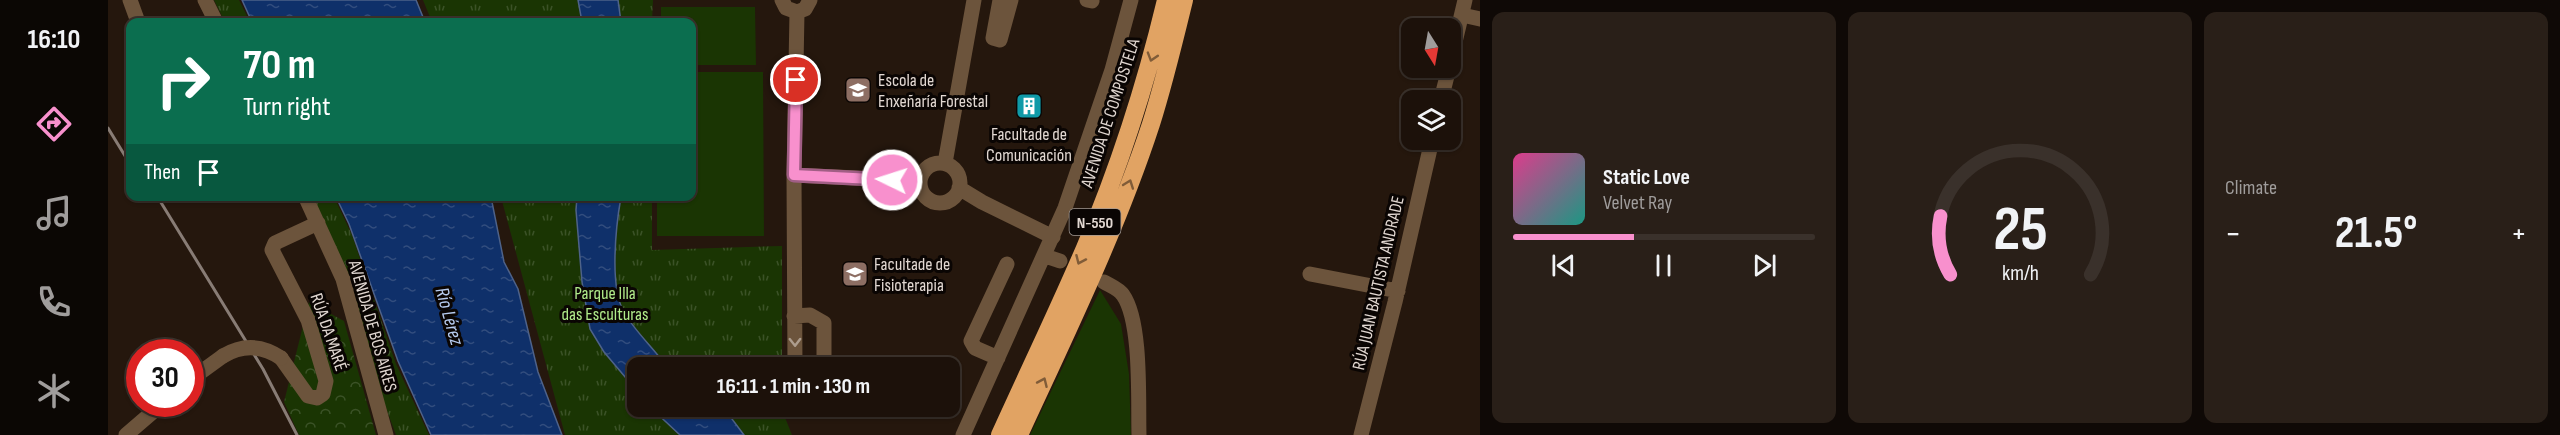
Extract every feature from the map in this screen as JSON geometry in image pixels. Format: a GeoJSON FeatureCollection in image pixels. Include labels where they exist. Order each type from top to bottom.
{"type":"FeatureCollection","features":[{"type":"Feature","properties":{"kind":"highway","name":"AVENIDA DE COMPOSTELA"},"geometry":{"type":"LineString","coordinates":[[1000,435],[1081,256],[1107,191],[1133,118],[1166,0]]}},
{"type":"Feature","properties":{"kind":"highway","name":"N-550"},"geometry":{"type":"LineString","coordinates":[[1018,435],[1098,261],[1124,196],[1151,123],[1184,0]]}},
{"type":"Feature","properties":{"kind":"street"},"geometry":{"type":"LineString","coordinates":[[130,0],[137,18]]}},
{"type":"Feature","properties":{"kind":"street"},"geometry":{"type":"LineString","coordinates":[[205,0],[214,18]]}},
{"type":"Feature","properties":{"kind":"street"},"geometry":{"type":"LineString","coordinates":[[782,0],[786,8],[797,12],[805,9],[810,0]]}},
{"type":"Feature","properties":{"kind":"street"},"geometry":{"type":"LineString","coordinates":[[945,163],[974,0]]}},
{"type":"Feature","properties":{"kind":"street"},"geometry":{"type":"LineString","coordinates":[[1000,0],[993,38],[1000,40],[1011,0]]}},
{"type":"Feature","properties":{"kind":"street"},"geometry":{"type":"LineString","coordinates":[[963,435],[1045,256],[1083,160],[1131,0]]}},
{"type":"Feature","properties":{"kind":"street"},"geometry":{"type":"LineString","coordinates":[[1464,7],[1480,19]]}},
{"type":"Feature","properties":{"kind":"street"},"geometry":{"type":"LineString","coordinates":[[795,357],[794,175],[797,12]]}},
{"type":"Feature","properties":{"kind":"street","name":"RÚA JUAN BAUTISTA ANDRADE"},"geometry":{"type":"LineString","coordinates":[[1361,435],[1398,291],[1430,150]]}},
{"type":"Feature","properties":{"kind":"street"},"geometry":{"type":"LineString","coordinates":[[938,163],[945,163],[959,175],[959,188],[952,199],[940,204],[927,199],[922,194],[919,181],[925,169],[938,163]]}},
{"type":"Feature","properties":{"kind":"street"},"geometry":{"type":"LineString","coordinates":[[794,175],[919,181]]}},
{"type":"Feature","properties":{"kind":"street"},"geometry":{"type":"LineString","coordinates":[[959,188],[1053,237]]}},
{"type":"Feature","properties":{"kind":"street","name":"AVENIDA DE BOS AIRES"},"geometry":{"type":"LineString","coordinates":[[307,201],[343,279],[386,435]]}},
{"type":"Feature","properties":{"kind":"street","name":"RÚA DA MARÉ"},"geometry":{"type":"LineString","coordinates":[[204,370],[233,350],[251,347],[269,351],[281,358],[308,396],[317,398],[323,394],[326,381],[308,320],[273,254],[272,247],[275,243],[318,223]]}},
{"type":"Feature","properties":{"kind":"street"},"geometry":{"type":"LineString","coordinates":[[1045,256],[1060,261]]}},
{"type":"Feature","properties":{"kind":"street"},"geometry":{"type":"LineString","coordinates":[[998,358],[975,348],[971,341],[1007,264]]}},
{"type":"Feature","properties":{"kind":"street"},"geometry":{"type":"LineString","coordinates":[[1310,274],[1398,291]]}},
{"type":"Feature","properties":{"kind":"street"},"geometry":{"type":"LineString","coordinates":[[1104,282],[1124,296],[1132,321],[1137,354],[1139,435]]}},
{"type":"Feature","properties":{"kind":"street"},"geometry":{"type":"LineString","coordinates":[[794,316],[810,315],[824,323],[824,357]]}},
{"type":"Feature","properties":{"kind":"street"},"geometry":{"type":"LineString","coordinates":[[126,435],[147,417]]}},
{"type":"Feature","properties":{"kind":"green space"},"geometry":{"type":"Polygon","coordinates":[[[214,0],[239,0],[248,18],[223,18],[214,0]]]}},
{"type":"Feature","properties":{"kind":"green space"},"geometry":{"type":"Polygon","coordinates":[[[423,0],[653,0],[652,18],[430,18],[423,0]]]}},
{"type":"Feature","properties":{"kind":"green space"},"geometry":{"type":"Polygon","coordinates":[[[661,7],[755,7],[756,65],[696,65],[696,18],[661,18],[661,7]]]}},
{"type":"Feature","properties":{"kind":"green space"},"geometry":{"type":"Polygon","coordinates":[[[696,72],[763,72],[764,236],[657,236],[657,201],[696,201],[696,72]]]}},
{"type":"Feature","properties":{"kind":"green space"},"geometry":{"type":"Polygon","coordinates":[[[309,201],[336,201],[352,235],[396,364],[429,435],[396,435],[309,201]]]}},
{"type":"Feature","properties":{"kind":"green space","name":"Parque Illa das Esculturas"},"geometry":{"type":"Polygon","coordinates":[[[502,201],[652,201],[652,250],[782,246],[782,357],[627,357],[627,417],[785,417],[792,435],[565,435],[502,201]]]}},
{"type":"Feature","properties":{"kind":"green space"},"geometry":{"type":"Polygon","coordinates":[[[1100,290],[1121,324],[1129,374],[1131,435],[1030,435],[1100,290]]]}},
{"type":"Feature","properties":{"kind":"green space"},"geometry":{"type":"Polygon","coordinates":[[[309,302],[344,321],[376,435],[299,435],[284,402],[309,302]]]}},
{"type":"Feature","properties":{"kind":"water"},"geometry":{"type":"Polygon","coordinates":[[[242,0],[416,0],[423,18],[250,18],[242,0]]]}},
{"type":"Feature","properties":{"kind":"water"},"geometry":{"type":"Polygon","coordinates":[[[578,0],[618,0],[620,18],[581,18],[578,0]]]}},
{"type":"Feature","properties":{"kind":"water","name":"Río Lérez"},"geometry":{"type":"Polygon","coordinates":[[[338,201],[492,201],[504,262],[518,289],[538,372],[562,435],[431,435],[398,361],[349,224],[338,201]]]}},
{"type":"Feature","properties":{"kind":"water"},"geometry":{"type":"Polygon","coordinates":[[[577,201],[620,201],[615,256],[619,301],[634,326],[659,357],[627,357],[627,379],[604,352],[590,329],[582,282],[577,201]]]}},
{"type":"Feature","properties":{"kind":"water"},"geometry":{"type":"Polygon","coordinates":[[[661,417],[730,417],[744,435],[680,435],[661,417]]]}},
{"type":"Feature","properties":{"kind":"railway"},"geometry":{"type":"LineString","coordinates":[[108,128],[126,157]]}},
{"type":"Feature","properties":{"kind":"railway"},"geometry":{"type":"LineString","coordinates":[[160,201],[263,369],[297,435]]}},
{"type":"Feature","properties":{"kind":"place","name":"Escola de Enxeñaría Forestal"},"geometry":{"type":"Point","coordinates":[858,90]}},
{"type":"Feature","properties":{"kind":"place","name":"Facultade de Comunicación"},"geometry":{"type":"Point","coordinates":[1029,106]}},
{"type":"Feature","properties":{"kind":"place","name":"Facultade de Fisioterapia"},"geometry":{"type":"Point","coordinates":[855,274]}},
{"type":"Feature","properties":{"kind":"route"},"geometry":{"type":"LineString","coordinates":[[796,80],[794,175],[892,180]]}}]}
